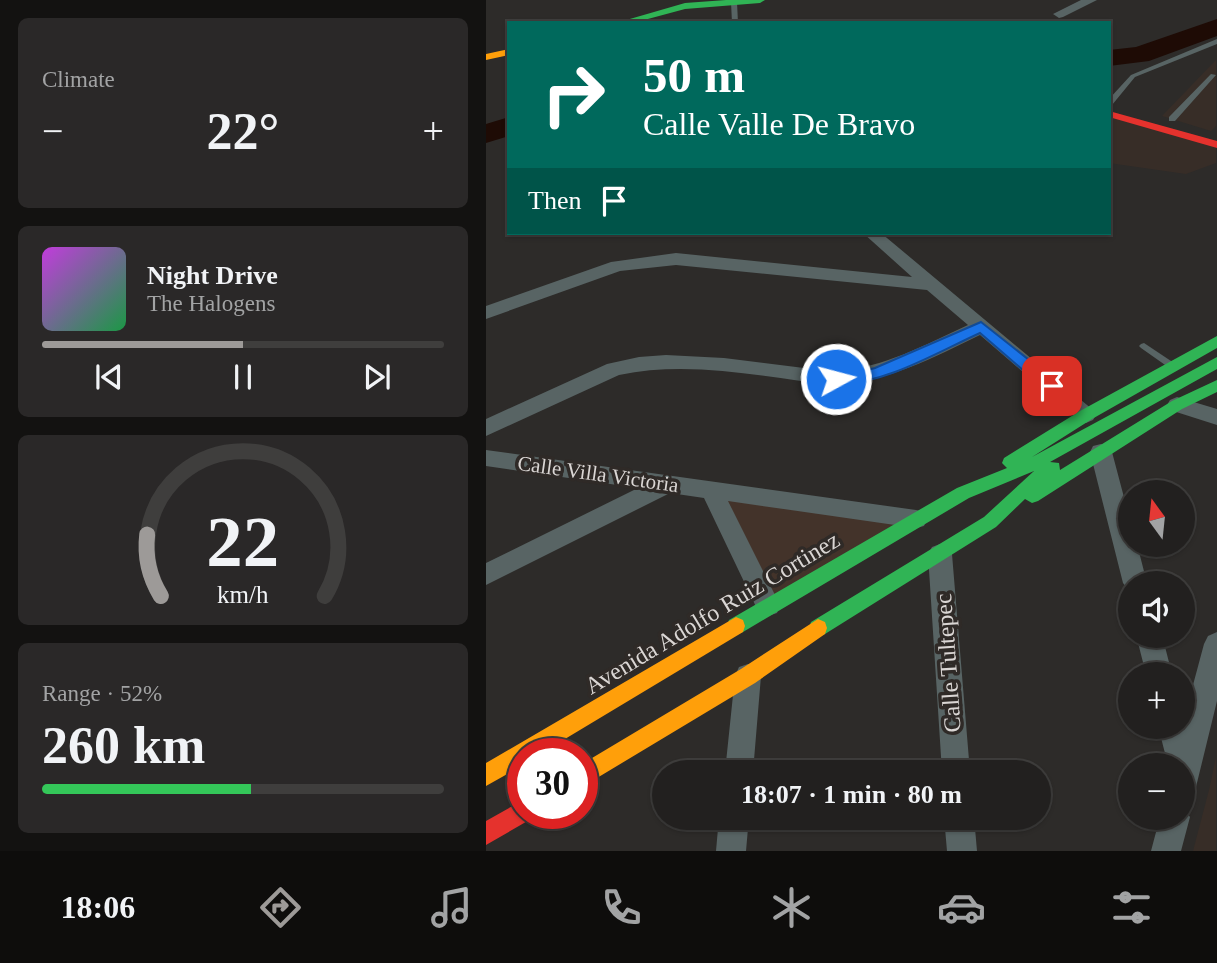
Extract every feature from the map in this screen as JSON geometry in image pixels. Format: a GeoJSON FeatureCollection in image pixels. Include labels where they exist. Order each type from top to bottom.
{"type":"FeatureCollection","features":[{"type":"Feature","properties":{"kind":"main road"},"geometry":{"type":"LineString","coordinates":[[628,21],[692,3],[760,0]]}},
{"type":"Feature","properties":{"kind":"main road"},"geometry":{"type":"LineString","coordinates":[[691,21],[692,3]]}},
{"type":"Feature","properties":{"kind":"main road"},"geometry":{"type":"LineString","coordinates":[[692,3],[705,21]]}},
{"type":"Feature","properties":{"kind":"main road"},"geometry":{"type":"LineString","coordinates":[[486,57],[507,52]]}},
{"type":"Feature","properties":{"kind":"main road"},"geometry":{"type":"LineString","coordinates":[[1111,104],[1216,133]]}},
{"type":"Feature","properties":{"kind":"main road"},"geometry":{"type":"LineString","coordinates":[[1111,115],[1216,145]]}},
{"type":"Feature","properties":{"kind":"main road","name":"Avenida Adolfo Ruiz Cortinez"},"geometry":{"type":"LineString","coordinates":[[486,775],[768,605],[963,493],[1086,415],[1216,341]]}},
{"type":"Feature","properties":{"kind":"main road","name":"Avenida Adolfo Ruiz Cortinez"},"geometry":{"type":"LineString","coordinates":[[990,523],[1034,471],[1216,362]]}},
{"type":"Feature","properties":{"kind":"main road","name":"Avenida Adolfo Ruiz Cortinez"},"geometry":{"type":"LineString","coordinates":[[963,493],[1034,471],[1216,376]]}},
{"type":"Feature","properties":{"kind":"main road","name":"Avenida Adolfo Ruiz Cortinez"},"geometry":{"type":"LineString","coordinates":[[598,766],[748,676],[799,640],[1177,405],[1216,385]]}},
{"type":"Feature","properties":{"kind":"street"},"geometry":{"type":"LineString","coordinates":[[1059,14],[1091,0]]}},
{"type":"Feature","properties":{"kind":"street"},"geometry":{"type":"LineString","coordinates":[[873,235],[1086,415]]}},
{"type":"Feature","properties":{"kind":"street"},"geometry":{"type":"LineString","coordinates":[[486,313],[617,266],[676,259],[933,285]]}},
{"type":"Feature","properties":{"kind":"street"},"geometry":{"type":"LineString","coordinates":[[486,428],[614,369],[634,363],[674,361],[836,379],[860,378],[880,372],[981,327]]}},
{"type":"Feature","properties":{"kind":"street"},"geometry":{"type":"LineString","coordinates":[[1177,405],[1216,418]]}},
{"type":"Feature","properties":{"kind":"street"},"geometry":{"type":"LineString","coordinates":[[1101,452],[1132,571]]}},
{"type":"Feature","properties":{"kind":"street","name":"Calle Villa Victoria"},"geometry":{"type":"LineString","coordinates":[[486,458],[916,519]]}},
{"type":"Feature","properties":{"kind":"street"},"geometry":{"type":"LineString","coordinates":[[486,575],[667,484]]}},
{"type":"Feature","properties":{"kind":"street"},"geometry":{"type":"LineString","coordinates":[[711,490],[768,605]]}},
{"type":"Feature","properties":{"kind":"street","name":"Calle Tultepec"},"geometry":{"type":"LineString","coordinates":[[940,554],[955,760]]}},
{"type":"Feature","properties":{"kind":"street"},"geometry":{"type":"LineString","coordinates":[[1188,753],[1216,644]]}},
{"type":"Feature","properties":{"kind":"street"},"geometry":{"type":"LineString","coordinates":[[740,760],[748,676]]}},
{"type":"Feature","properties":{"kind":"street"},"geometry":{"type":"LineString","coordinates":[[731,851],[733,830]]}},
{"type":"Feature","properties":{"kind":"street"},"geometry":{"type":"LineString","coordinates":[[960,830],[962,851]]}},
{"type":"Feature","properties":{"kind":"street"},"geometry":{"type":"LineString","coordinates":[[1166,851],[1172,830]]}},
{"type":"Feature","properties":{"kind":"lane"},"geometry":{"type":"LineString","coordinates":[[734,2],[735,21]]}},
{"type":"Feature","properties":{"kind":"lane"},"geometry":{"type":"LineString","coordinates":[[1111,101],[1134,76],[1216,41]]}},
{"type":"Feature","properties":{"kind":"lane"},"geometry":{"type":"LineString","coordinates":[[1172,119],[1213,75]]}},
{"type":"Feature","properties":{"kind":"lane"},"geometry":{"type":"LineString","coordinates":[[1144,346],[1171,365]]}},
{"type":"Feature","properties":{"kind":"shaded area"},"geometry":{"type":"Polygon","coordinates":[[[1216,60],[1216,126],[1211,131],[1162,116],[1216,60]]]}},
{"type":"Feature","properties":{"kind":"shaded area"},"geometry":{"type":"Polygon","coordinates":[[[1111,115],[1216,145],[1216,163],[1186,174],[1111,163],[1111,115]]]}},
{"type":"Feature","properties":{"kind":"shaded area"},"geometry":{"type":"Polygon","coordinates":[[[711,490],[916,519],[768,605],[711,490]]]}},
{"type":"Feature","properties":{"kind":"shaded area"},"geometry":{"type":"Polygon","coordinates":[[[1216,757],[1216,851],[1193,851],[1209,790],[1216,757]]]}},
{"type":"Feature","properties":{"kind":"waterway"},"geometry":{"type":"LineString","coordinates":[[1111,58],[1140,55],[1217,27]]}},
{"type":"Feature","properties":{"kind":"waterway"},"geometry":{"type":"LineString","coordinates":[[486,134],[507,127]]}},
{"type":"Feature","properties":{"kind":"traffic: fast"},"geometry":{"type":"LineString","coordinates":[[629,21],[685,6],[760,0]]}},
{"type":"Feature","properties":{"kind":"traffic: fast"},"geometry":{"type":"LineString","coordinates":[[1010,463],[1086,415],[1217,341]]}},
{"type":"Feature","properties":{"kind":"traffic: fast"},"geometry":{"type":"LineString","coordinates":[[736,626],[963,493],[1030,466],[1217,362]]}},
{"type":"Feature","properties":{"kind":"traffic: fast"},"geometry":{"type":"LineString","coordinates":[[1032,496],[1177,405],[1217,385]]}},
{"type":"Feature","properties":{"kind":"traffic: fast"},"geometry":{"type":"LineString","coordinates":[[818,628],[990,522],[1038,477],[1053,468]]}},
{"type":"Feature","properties":{"kind":"traffic: slow"},"geometry":{"type":"LineString","coordinates":[[486,57],[507,52]]}},
{"type":"Feature","properties":{"kind":"traffic: slow"},"geometry":{"type":"LineString","coordinates":[[486,775],[736,626]]}},
{"type":"Feature","properties":{"kind":"traffic: slow"},"geometry":{"type":"LineString","coordinates":[[598,766],[748,676],[818,628]]}},
{"type":"Feature","properties":{"kind":"traffic: jam"},"geometry":{"type":"LineString","coordinates":[[1111,115],[1217,145]]}},
{"type":"Feature","properties":{"kind":"traffic: jam"},"geometry":{"type":"LineString","coordinates":[[486,834],[507,821]]}},
{"type":"Feature","properties":{"kind":"route"},"geometry":{"type":"LineString","coordinates":[[836,379],[860,378],[880,372],[981,327],[1052,386]]}}]}
